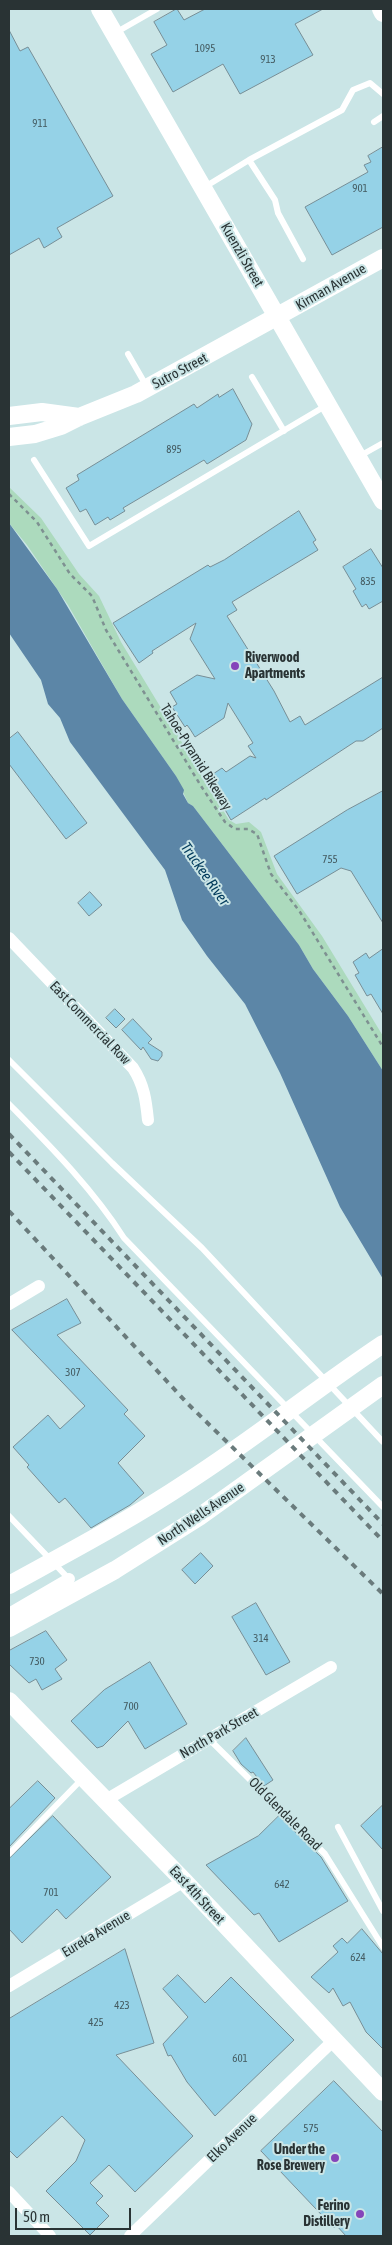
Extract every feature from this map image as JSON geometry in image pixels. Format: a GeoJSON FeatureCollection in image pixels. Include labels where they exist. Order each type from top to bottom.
{"type":"FeatureCollection","features":[{"type":"Feature","properties":{"kind":"main road","name":"Kuenzli Street"},"geometry":{"type":"LineString","coordinates":[[100,9],[383,500]]}},
{"type":"Feature","properties":{"kind":"main road"},"geometry":{"type":"LineString","coordinates":[[381,9],[383,13]]}},
{"type":"Feature","properties":{"kind":"main road","name":"Kirman Avenue"},"geometry":{"type":"LineString","coordinates":[[278,317],[383,258]]}},
{"type":"Feature","properties":{"kind":"main road","name":"Sutro Street"},"geometry":{"type":"LineString","coordinates":[[9,437],[35,434],[61,426],[148,388],[278,317]]}},
{"type":"Feature","properties":{"kind":"main road"},"geometry":{"type":"LineString","coordinates":[[9,416],[42,412],[79,417]]}},
{"type":"Feature","properties":{"kind":"main road"},"geometry":{"type":"LineString","coordinates":[[9,1585],[106,1532],[188,1482],[327,1381],[383,1344]]}},
{"type":"Feature","properties":{"kind":"main road","name":"North Wells Avenue"},"geometry":{"type":"LineString","coordinates":[[9,1628],[115,1570],[199,1517],[383,1385]]}},
{"type":"Feature","properties":{"kind":"main road","name":"East 4th Street"},"geometry":{"type":"LineString","coordinates":[[9,1701],[184,1881],[383,2092]]}},
{"type":"Feature","properties":{"kind":"street","name":"East Commercial Row"},"geometry":{"type":"LineString","coordinates":[[9,938],[134,1068],[142,1081],[146,1096],[148,1120]]}},
{"type":"Feature","properties":{"kind":"street"},"geometry":{"type":"LineString","coordinates":[[9,1304],[39,1286]]}},
{"type":"Feature","properties":{"kind":"street"},"geometry":{"type":"LineString","coordinates":[[9,1614],[70,1579]]}},
{"type":"Feature","properties":{"kind":"street","name":"North Park Street"},"geometry":{"type":"LineString","coordinates":[[106,1800],[331,1667]]}},
{"type":"Feature","properties":{"kind":"street","name":"Eureka Avenue"},"geometry":{"type":"LineString","coordinates":[[9,1986],[184,1881]]}},
{"type":"Feature","properties":{"kind":"street","name":"Elko Avenue"},"geometry":{"type":"LineString","coordinates":[[130,2236],[334,2040]]}},
{"type":"Feature","properties":{"kind":"street"},"geometry":{"type":"LineString","coordinates":[[9,2192],[50,2236]]}},
{"type":"Feature","properties":{"kind":"lane"},"geometry":{"type":"LineString","coordinates":[[114,33],[157,9]]}},
{"type":"Feature","properties":{"kind":"lane"},"geometry":{"type":"LineString","coordinates":[[203,188],[249,160],[342,110],[353,90],[370,83],[383,94]]}},
{"type":"Feature","properties":{"kind":"lane"},"geometry":{"type":"LineString","coordinates":[[374,122],[383,116]]}},
{"type":"Feature","properties":{"kind":"lane"},"geometry":{"type":"LineString","coordinates":[[249,160],[275,200],[278,213],[303,259]]}},
{"type":"Feature","properties":{"kind":"lane"},"geometry":{"type":"LineString","coordinates":[[128,354],[148,388]]}},
{"type":"Feature","properties":{"kind":"lane"},"geometry":{"type":"LineString","coordinates":[[252,377],[284,431]]}},
{"type":"Feature","properties":{"kind":"lane"},"geometry":{"type":"LineString","coordinates":[[34,460],[89,546],[328,405]]}},
{"type":"Feature","properties":{"kind":"lane"},"geometry":{"type":"LineString","coordinates":[[358,457],[383,443]]}},
{"type":"Feature","properties":{"kind":"lane"},"geometry":{"type":"LineString","coordinates":[[9,1060],[112,1164],[202,1248],[383,1442]]}},
{"type":"Feature","properties":{"kind":"lane"},"geometry":{"type":"LineString","coordinates":[[9,1104],[67,1165],[113,1220],[124,1238],[383,1506]]}},
{"type":"Feature","properties":{"kind":"lane"},"geometry":{"type":"LineString","coordinates":[[9,1516],[70,1579]]}},
{"type":"Feature","properties":{"kind":"lane","name":"Old Glendale Road"},"geometry":{"type":"LineString","coordinates":[[209,1739],[325,1854],[383,1947]]}},
{"type":"Feature","properties":{"kind":"lane"},"geometry":{"type":"LineString","coordinates":[[9,1854],[83,1778]]}},
{"type":"Feature","properties":{"kind":"lane"},"geometry":{"type":"LineString","coordinates":[[338,1827],[383,1911]]}},
{"type":"Feature","properties":{"kind":"path","name":"Tahoe-Pyramid Bikeway"},"geometry":{"type":"LineString","coordinates":[[9,494],[37,522],[70,574],[92,596],[106,630],[225,822],[235,829],[248,829],[257,834],[271,874],[300,912],[383,1047]]}},
{"type":"Feature","properties":{"kind":"green space"},"geometry":{"type":"Polygon","coordinates":[[[9,487],[41,518],[79,574],[99,596],[121,642],[229,820],[236,824],[249,822],[261,832],[277,874],[322,936],[383,1036],[383,1071],[348,1016],[313,969],[299,945],[193,806],[188,803],[176,776],[122,699],[68,605],[27,545],[9,523],[9,487]]]}},
{"type":"Feature","properties":{"kind":"water","name":"Truckee River"},"geometry":{"type":"Polygon","coordinates":[[[9,523],[57,589],[122,699],[176,776],[184,790],[183,794],[188,803],[193,806],[299,945],[313,969],[348,1016],[383,1071],[383,1279],[340,1207],[280,1073],[245,1004],[207,956],[182,920],[165,870],[70,742],[60,718],[48,704],[41,680],[9,633],[9,523]]]}},
{"type":"Feature","properties":{"kind":"building"},"geometry":{"type":"Polygon","coordinates":[[[177,9],[184,20],[205,9],[323,9],[295,24],[313,55],[240,94],[223,64],[173,92],[151,54],[167,45],[154,22],[177,9]]]}},
{"type":"Feature","properties":{"kind":"building"},"geometry":{"type":"Polygon","coordinates":[[[9,30],[20,51],[28,47],[113,196],[57,228],[62,237],[44,248],[39,238],[9,255],[9,30]]]}},
{"type":"Feature","properties":{"kind":"building"},"geometry":{"type":"Polygon","coordinates":[[[383,147],[383,227],[332,255],[305,207],[368,172],[364,165],[371,162],[368,156],[383,147]]]}},
{"type":"Feature","properties":{"kind":"building"},"geometry":{"type":"Polygon","coordinates":[[[233,389],[252,424],[246,440],[207,464],[204,460],[123,508],[125,511],[110,520],[108,517],[95,525],[86,509],[80,512],[66,488],[79,480],[77,475],[194,404],[197,408],[218,394],[219,397],[233,389]]]}},
{"type":"Feature","properties":{"kind":"building","name":"Riverwood Apartments"},"geometry":{"type":"Polygon","coordinates":[[[299,511],[316,540],[313,542],[318,550],[232,602],[237,610],[227,616],[274,691],[290,722],[300,716],[305,725],[383,677],[383,728],[363,741],[356,741],[266,800],[265,798],[231,820],[207,778],[222,768],[226,772],[250,756],[256,758],[248,746],[253,743],[228,703],[224,718],[195,737],[187,725],[185,727],[172,707],[177,704],[170,692],[197,675],[215,679],[190,639],[196,623],[152,651],[153,653],[139,663],[113,623],[208,565],[210,567],[224,560],[299,511]]]}},
{"type":"Feature","properties":{"kind":"building"},"geometry":{"type":"Polygon","coordinates":[[[371,549],[383,568],[383,601],[369,609],[366,604],[362,607],[353,591],[356,589],[343,567],[371,549]]]}},
{"type":"Feature","properties":{"kind":"building"},"geometry":{"type":"Polygon","coordinates":[[[18,732],[87,823],[66,839],[9,764],[9,739],[18,732]]]}},
{"type":"Feature","properties":{"kind":"building"},"geometry":{"type":"Polygon","coordinates":[[[383,791],[383,923],[351,871],[341,868],[297,894],[274,856],[347,810],[383,791]]]}},
{"type":"Feature","properties":{"kind":"building"},"geometry":{"type":"Polygon","coordinates":[[[90,892],[102,905],[89,916],[78,903],[90,892]]]}},
{"type":"Feature","properties":{"kind":"building"},"geometry":{"type":"Polygon","coordinates":[[[383,949],[383,1014],[371,994],[367,996],[355,975],[359,973],[353,962],[366,953],[369,958],[383,949]]]}},
{"type":"Feature","properties":{"kind":"building"},"geometry":{"type":"Polygon","coordinates":[[[115,1009],[125,1019],[116,1028],[106,1018],[115,1009]]]}},
{"type":"Feature","properties":{"kind":"building"},"geometry":{"type":"Polygon","coordinates":[[[133,1019],[152,1039],[148,1043],[162,1052],[162,1056],[158,1061],[151,1059],[143,1047],[141,1050],[122,1030],[133,1019]]]}},
{"type":"Feature","properties":{"kind":"building"},"geometry":{"type":"Polygon","coordinates":[[[67,1299],[81,1323],[57,1335],[128,1410],[124,1414],[145,1436],[118,1463],[144,1493],[130,1505],[91,1528],[65,1498],[59,1503],[27,1467],[29,1465],[13,1447],[48,1415],[60,1429],[85,1406],[12,1330],[67,1299]]]}},
{"type":"Feature","properties":{"kind":"building"},"geometry":{"type":"Polygon","coordinates":[[[201,1553],[213,1566],[195,1584],[182,1570],[201,1553]]]}},
{"type":"Feature","properties":{"kind":"building"},"geometry":{"type":"Polygon","coordinates":[[[256,1603],[290,1662],[266,1675],[232,1617],[256,1603]]]}},
{"type":"Feature","properties":{"kind":"building"},"geometry":{"type":"Polygon","coordinates":[[[46,1631],[67,1660],[55,1669],[62,1679],[42,1690],[36,1679],[29,1683],[9,1664],[9,1651],[46,1631]]]}},
{"type":"Feature","properties":{"kind":"building"},"geometry":{"type":"Polygon","coordinates":[[[150,1662],[187,1724],[145,1749],[128,1721],[103,1746],[97,1748],[71,1721],[104,1690],[150,1662]]]}},
{"type":"Feature","properties":{"kind":"building"},"geometry":{"type":"Polygon","coordinates":[[[246,1738],[273,1780],[264,1786],[253,1772],[251,1773],[241,1764],[233,1751],[246,1738]]]}},
{"type":"Feature","properties":{"kind":"building"},"geometry":{"type":"Polygon","coordinates":[[[38,1781],[55,1798],[9,1847],[9,1809],[38,1781]]]}},
{"type":"Feature","properties":{"kind":"building"},"geometry":{"type":"Polygon","coordinates":[[[383,1805],[383,1850],[361,1826],[383,1805]]]}},
{"type":"Feature","properties":{"kind":"building"},"geometry":{"type":"Polygon","coordinates":[[[53,1816],[111,1877],[66,1919],[57,1909],[22,1943],[9,1929],[9,1859],[53,1816]]]}},
{"type":"Feature","properties":{"kind":"building"},"geometry":{"type":"Polygon","coordinates":[[[279,1816],[321,1857],[348,1901],[279,1942],[259,1913],[254,1915],[206,1865],[258,1836],[279,1816]]]}},
{"type":"Feature","properties":{"kind":"building"},"geometry":{"type":"Polygon","coordinates":[[[362,1929],[383,1954],[383,2049],[366,2032],[350,2002],[343,2006],[333,1988],[329,1993],[311,1977],[338,1952],[333,1946],[342,1938],[347,1943],[362,1929]]]}},
{"type":"Feature","properties":{"kind":"building"},"geometry":{"type":"Polygon","coordinates":[[[125,1949],[154,2043],[116,2055],[193,2136],[135,2192],[109,2165],[90,2183],[103,2196],[96,2203],[109,2216],[90,2235],[46,2191],[76,2161],[85,2140],[62,2116],[17,2158],[9,2150],[9,2019],[125,1949]]]}},
{"type":"Feature","properties":{"kind":"building"},"geometry":{"type":"Polygon","coordinates":[[[178,1975],[205,2003],[231,1977],[294,2040],[215,2116],[187,2082],[171,2055],[168,2056],[163,2044],[188,2017],[163,1989],[178,1975]]]}},
{"type":"Feature","properties":{"kind":"building"},"geometry":{"type":"Polygon","coordinates":[[[334,2081],[383,2132],[383,2236],[346,2236],[336,2225],[334,2228],[261,2151],[334,2081]]]}},
{"type":"Feature","properties":{"kind":"railway"},"geometry":{"type":"LineString","coordinates":[[9,1134],[383,1524]]}},
{"type":"Feature","properties":{"kind":"railway"},"geometry":{"type":"LineString","coordinates":[[9,1152],[383,1541]]}},
{"type":"Feature","properties":{"kind":"railway"},"geometry":{"type":"LineString","coordinates":[[9,1211],[188,1404],[383,1594]]}},
{"type":"Feature","properties":{"kind":"place","name":"Riverwood Apartments"},"geometry":{"type":"Point","coordinates":[235,666]}},
{"type":"Feature","properties":{"kind":"place","name":"Under the Rose Brewery"},"geometry":{"type":"Point","coordinates":[335,2158]}},
{"type":"Feature","properties":{"kind":"place","name":"Ferino Distillery"},"geometry":{"type":"Point","coordinates":[360,2214]}}]}
